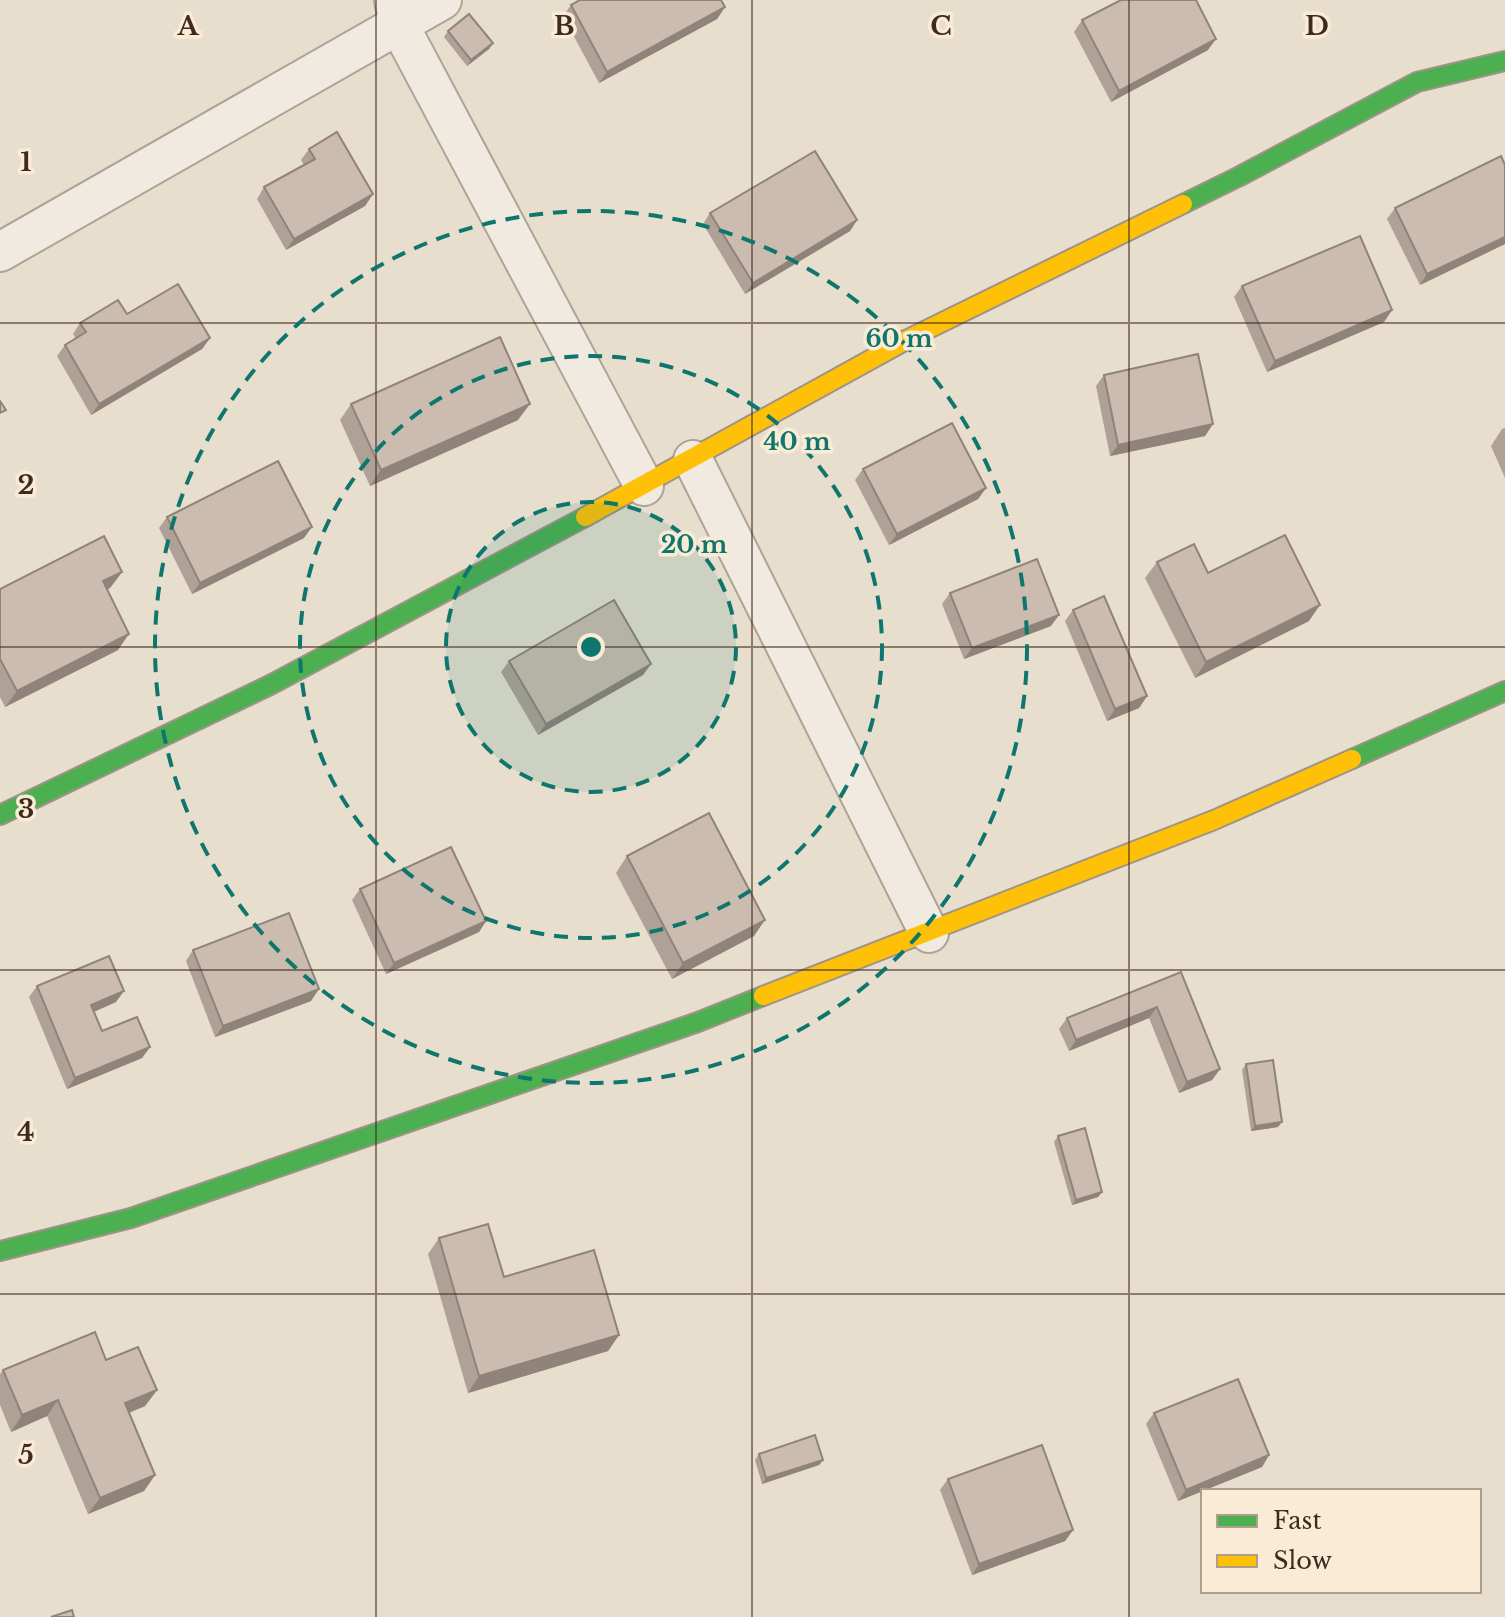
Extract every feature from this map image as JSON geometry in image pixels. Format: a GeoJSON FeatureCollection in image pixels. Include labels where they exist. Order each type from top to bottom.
{"type":"FeatureCollection","features":[{"type":"Feature","properties":{"kind":"street"},"geometry":{"type":"LineString","coordinates":[[0,252],[397,12],[442,0]]}},
{"type":"Feature","properties":{"kind":"street"},"geometry":{"type":"LineString","coordinates":[[397,12],[644,486]]}},
{"type":"Feature","properties":{"kind":"street"},"geometry":{"type":"LineString","coordinates":[[0,815],[272,684],[693,460],[908,339],[1238,177],[1417,82],[1505,61]]}},
{"type":"Feature","properties":{"kind":"street"},"geometry":{"type":"LineString","coordinates":[[693,460],[929,933]]}},
{"type":"Feature","properties":{"kind":"street"},"geometry":{"type":"LineString","coordinates":[[0,1251],[146,1213],[698,1022],[1214,820],[1505,691]]}},
{"type":"Feature","properties":{"kind":"building"},"geometry":{"type":"Polygon","coordinates":[[[580,0],[721,0],[725,7],[607,72],[571,5],[580,0]]]}},
{"type":"Feature","properties":{"kind":"building"},"geometry":{"type":"Polygon","coordinates":[[[1121,0],[1196,0],[1216,39],[1119,91],[1082,20],[1121,0]]]}},
{"type":"Feature","properties":{"kind":"building"},"geometry":{"type":"Polygon","coordinates":[[[469,14],[493,43],[471,60],[448,31],[469,14]]]}},
{"type":"Feature","properties":{"kind":"building"},"geometry":{"type":"Polygon","coordinates":[[[337,132],[373,194],[294,239],[264,187],[315,159],[309,149],[337,132]]]}},
{"type":"Feature","properties":{"kind":"building"},"geometry":{"type":"Polygon","coordinates":[[[815,151],[857,220],[753,283],[710,213],[815,151]]]}},
{"type":"Feature","properties":{"kind":"building"},"geometry":{"type":"Polygon","coordinates":[[[1501,156],[1505,165],[1505,237],[1427,274],[1395,208],[1501,156]]]}},
{"type":"Feature","properties":{"kind":"building"},"geometry":{"type":"Polygon","coordinates":[[[1360,236],[1392,310],[1275,361],[1242,286],[1360,236]]]}},
{"type":"Feature","properties":{"kind":"building"},"geometry":{"type":"Polygon","coordinates":[[[178,284],[210,338],[99,404],[65,345],[86,332],[80,323],[118,300],[127,314],[178,284]]]}},
{"type":"Feature","properties":{"kind":"building"},"geometry":{"type":"Polygon","coordinates":[[[500,337],[530,404],[381,470],[351,404],[500,337]]]}},
{"type":"Feature","properties":{"kind":"building"},"geometry":{"type":"Polygon","coordinates":[[[1198,354],[1213,424],[1118,445],[1104,375],[1198,354]]]}},
{"type":"Feature","properties":{"kind":"building"},"geometry":{"type":"Polygon","coordinates":[[[952,423],[986,488],[897,534],[863,469],[952,423]]]}},
{"type":"Feature","properties":{"kind":"building"},"geometry":{"type":"Polygon","coordinates":[[[278,461],[312,527],[200,583],[167,517],[278,461]]]}},
{"type":"Feature","properties":{"kind":"building"},"geometry":{"type":"Polygon","coordinates":[[[1285,535],[1320,605],[1206,662],[1157,562],[1194,544],[1208,573],[1285,535]]]}},
{"type":"Feature","properties":{"kind":"building"},"geometry":{"type":"Polygon","coordinates":[[[104,536],[122,572],[103,581],[129,634],[17,691],[0,659],[0,589],[104,536]]]}},
{"type":"Feature","properties":{"kind":"building"},"geometry":{"type":"Polygon","coordinates":[[[1037,559],[1059,615],[972,648],[950,593],[1037,559]]]}},
{"type":"Feature","properties":{"kind":"building"},"geometry":{"type":"Polygon","coordinates":[[[1104,596],[1147,696],[1115,709],[1073,610],[1104,596]]]}},
{"type":"Feature","properties":{"kind":"building"},"geometry":{"type":"Polygon","coordinates":[[[614,600],[651,664],[546,724],[509,661],[614,600]]]}},
{"type":"Feature","properties":{"kind":"building"},"geometry":{"type":"Polygon","coordinates":[[[709,813],[765,920],[683,963],[627,856],[709,813]]]}},
{"type":"Feature","properties":{"kind":"building"},"geometry":{"type":"Polygon","coordinates":[[[451,847],[486,921],[394,963],[360,889],[451,847]]]}},
{"type":"Feature","properties":{"kind":"building"},"geometry":{"type":"Polygon","coordinates":[[[289,913],[319,989],[223,1026],[193,950],[289,913]]]}},
{"type":"Feature","properties":{"kind":"building"},"geometry":{"type":"Polygon","coordinates":[[[109,956],[124,991],[91,1005],[102,1031],[137,1017],[150,1047],[75,1078],[37,986],[109,956]]]}},
{"type":"Feature","properties":{"kind":"building"},"geometry":{"type":"Polygon","coordinates":[[[1181,972],[1220,1069],[1187,1082],[1157,1007],[1076,1040],[1067,1018],[1181,972]]]}},
{"type":"Feature","properties":{"kind":"building"},"geometry":{"type":"Polygon","coordinates":[[[1273,1060],[1282,1122],[1255,1126],[1246,1064],[1273,1060]]]}},
{"type":"Feature","properties":{"kind":"building"},"geometry":{"type":"Polygon","coordinates":[[[1085,1128],[1102,1192],[1076,1200],[1058,1136],[1085,1128]]]}},
{"type":"Feature","properties":{"kind":"building"},"geometry":{"type":"Polygon","coordinates":[[[488,1224],[504,1277],[594,1250],[619,1335],[479,1376],[439,1238],[488,1224]]]}},
{"type":"Feature","properties":{"kind":"building"},"geometry":{"type":"Polygon","coordinates":[[[95,1332],[106,1360],[138,1347],[157,1390],[125,1403],[155,1475],[100,1498],[58,1400],[22,1415],[3,1370],[95,1332]]]}},
{"type":"Feature","properties":{"kind":"building"},"geometry":{"type":"Polygon","coordinates":[[[1238,1379],[1269,1455],[1186,1490],[1154,1413],[1238,1379]]]}},
{"type":"Feature","properties":{"kind":"building"},"geometry":{"type":"Polygon","coordinates":[[[815,1435],[823,1460],[766,1478],[759,1454],[815,1435]]]}},
{"type":"Feature","properties":{"kind":"building"},"geometry":{"type":"Polygon","coordinates":[[[1042,1445],[1073,1530],[979,1564],[948,1479],[1042,1445]]]}},
{"type":"Feature","properties":{"kind":"building"},"geometry":{"type":"Polygon","coordinates":[[[72,1610],[74,1617],[51,1617],[72,1610]]]}},
{"type":"Feature","properties":{"kind":"traffic: fast"},"geometry":{"type":"LineString","coordinates":[[1183,204],[1417,82],[1505,61]]}},
{"type":"Feature","properties":{"kind":"traffic: fast"},"geometry":{"type":"LineString","coordinates":[[0,815],[272,684],[585,517]]}},
{"type":"Feature","properties":{"kind":"traffic: fast"},"geometry":{"type":"LineString","coordinates":[[1352,759],[1505,691]]}},
{"type":"Feature","properties":{"kind":"traffic: fast"},"geometry":{"type":"LineString","coordinates":[[0,1251],[131,1218],[698,1022],[763,996]]}},
{"type":"Feature","properties":{"kind":"traffic: slow"},"geometry":{"type":"LineString","coordinates":[[585,517],[908,339],[1183,204]]}},
{"type":"Feature","properties":{"kind":"traffic: slow"},"geometry":{"type":"LineString","coordinates":[[763,996],[1214,820],[1352,759]]}}]}
